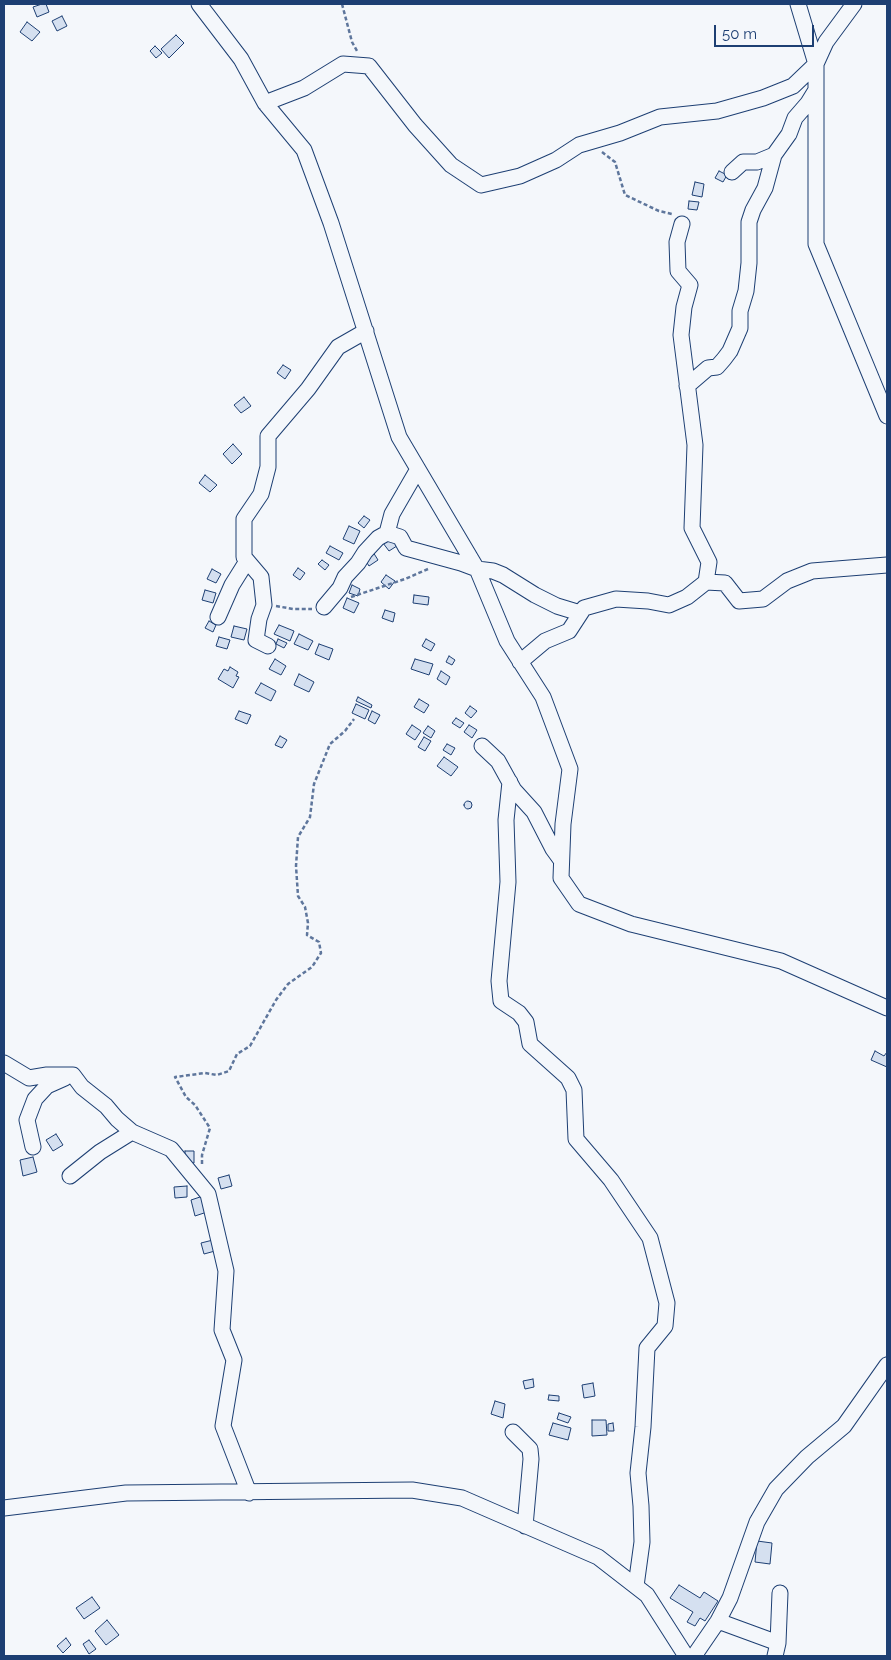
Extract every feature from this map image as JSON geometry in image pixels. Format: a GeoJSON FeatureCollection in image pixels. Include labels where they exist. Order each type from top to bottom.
{"type":"FeatureCollection","features":[{"type":"Feature","properties":{"kind":"street"},"geometry":{"type":"LineString","coordinates":[[200,4],[241,59],[265,103],[304,150],[331,223],[399,437],[477,569],[507,641],[543,697],[570,769],[563,824],[561,878],[579,904],[631,924],[780,961],[887,1008]]}},
{"type":"Feature","properties":{"kind":"street"},"geometry":{"type":"LineString","coordinates":[[798,4],[816,64],[816,244],[887,416]]}},
{"type":"Feature","properties":{"kind":"street"},"geometry":{"type":"LineString","coordinates":[[265,103],[304,88],[343,64],[369,66],[415,125],[451,165],[481,185],[520,176],[556,160],[579,145],[620,133],[660,117],[717,111],[763,98],[793,86],[816,64],[826,42],[851,5]]}},
{"type":"Feature","properties":{"kind":"street"},"geometry":{"type":"LineString","coordinates":[[687,386],[708,368],[717,366],[730,351],[740,328],[740,311],[746,291],[749,263],[749,222],[765,188],[774,155],[789,134],[795,118],[816,90]]}},
{"type":"Feature","properties":{"kind":"street"},"geometry":{"type":"LineString","coordinates":[[732,172],[743,162],[757,162],[774,155]]}},
{"type":"Feature","properties":{"kind":"street"},"geometry":{"type":"LineString","coordinates":[[679,218],[678,271],[690,285],[684,307],[681,336],[695,445],[692,528],[709,562],[706,582]]}},
{"type":"Feature","properties":{"kind":"street"},"geometry":{"type":"LineString","coordinates":[[268,646],[256,640],[259,619],[264,605],[261,577],[244,557],[244,519],[261,494],[268,468],[268,436],[308,389],[338,347],[366,331]]}},
{"type":"Feature","properties":{"kind":"street"},"geometry":{"type":"LineString","coordinates":[[387,533],[392,514],[418,470]]}},
{"type":"Feature","properties":{"kind":"street"},"geometry":{"type":"LineString","coordinates":[[324,607],[365,552],[378,538],[387,533],[400,537],[406,548],[477,569],[493,571],[557,606],[580,614]]}},
{"type":"Feature","properties":{"kind":"street"},"geometry":{"type":"LineString","coordinates":[[218,617],[232,585],[247,560]]}},
{"type":"Feature","properties":{"kind":"street"},"geometry":{"type":"LineString","coordinates":[[520,662],[545,641],[569,631],[584,608],[616,599],[648,601],[669,605],[687,597],[706,582],[725,582],[739,601],[763,599],[787,581],[812,571],[887,565]]}},
{"type":"Feature","properties":{"kind":"street"},"geometry":{"type":"LineString","coordinates":[[482,746],[498,761],[510,782],[534,812],[553,849],[562,860]]}},
{"type":"Feature","properties":{"kind":"street"},"geometry":{"type":"LineString","coordinates":[[510,782],[506,820],[508,882],[499,981],[501,1001],[519,1013],[526,1022],[530,1044],[568,1078],[574,1090],[576,1139],[610,1180],[650,1238],[667,1303],[665,1326],[647,1348],[643,1427],[638,1472],[642,1542],[636,1586]]}},
{"type":"Feature","properties":{"kind":"street"},"geometry":{"type":"LineString","coordinates":[[4,1063],[29,1078],[47,1075],[73,1075]]}},
{"type":"Feature","properties":{"kind":"street"},"geometry":{"type":"LineString","coordinates":[[73,1075],[82,1087],[106,1106],[132,1132],[172,1149],[208,1194],[226,1271],[222,1330],[234,1360],[223,1426],[249,1492]]}},
{"type":"Feature","properties":{"kind":"street"},"geometry":{"type":"LineString","coordinates":[[33,1147],[26,1120],[35,1099],[47,1086],[73,1075]]}},
{"type":"Feature","properties":{"kind":"street"},"geometry":{"type":"LineString","coordinates":[[70,1176],[100,1152],[132,1132]]}},
{"type":"Feature","properties":{"kind":"street"},"geometry":{"type":"LineString","coordinates":[[694,1656],[718,1621],[730,1598],[757,1522],[776,1489],[807,1457],[844,1426],[887,1365]]}},
{"type":"Feature","properties":{"kind":"street"},"geometry":{"type":"LineString","coordinates":[[513,1432],[530,1449],[531,1459],[525,1526]]}},
{"type":"Feature","properties":{"kind":"street"},"geometry":{"type":"LineString","coordinates":[[4,1508],[126,1493],[412,1490],[462,1498],[598,1557],[646,1595],[686,1656]]}},
{"type":"Feature","properties":{"kind":"street"},"geometry":{"type":"LineString","coordinates":[[718,1621],[776,1650],[780,1593]]}},
{"type":"Feature","properties":{"kind":"path"},"geometry":{"type":"LineString","coordinates":[[342,4],[352,42],[369,66]]}},
{"type":"Feature","properties":{"kind":"path"},"geometry":{"type":"LineString","coordinates":[[589,142],[615,162],[625,195],[679,218]]}},
{"type":"Feature","properties":{"kind":"path"},"geometry":{"type":"LineString","coordinates":[[347,598],[404,579],[449,560]]}},
{"type":"Feature","properties":{"kind":"path"},"geometry":{"type":"LineString","coordinates":[[262,610],[277,606],[308,610],[324,607]]}},
{"type":"Feature","properties":{"kind":"path"},"geometry":{"type":"LineString","coordinates":[[198,1182],[202,1171],[202,1154],[210,1128],[195,1105],[186,1097],[175,1077],[205,1073],[217,1075],[229,1071],[237,1054],[250,1046],[276,1000],[288,984],[312,967],[320,953],[319,942],[307,935],[308,923],[305,907],[298,896],[296,866],[298,837],[310,817],[314,784],[330,744],[354,719]]}},
{"type":"Feature","properties":{"kind":"building"},"geometry":{"type":"Polygon","coordinates":[[[46,4],[49,12],[37,17],[33,7],[46,4]]]}},
{"type":"Feature","properties":{"kind":"building"},"geometry":{"type":"Polygon","coordinates":[[[62,16],[67,26],[57,31],[52,21],[62,16]]]}},
{"type":"Feature","properties":{"kind":"building"},"geometry":{"type":"Polygon","coordinates":[[[27,22],[40,32],[32,41],[20,32],[27,22]]]}},
{"type":"Feature","properties":{"kind":"building"},"geometry":{"type":"Polygon","coordinates":[[[176,35],[184,43],[169,58],[161,49],[176,35]]]}},
{"type":"Feature","properties":{"kind":"building"},"geometry":{"type":"Polygon","coordinates":[[[155,46],[162,53],[156,58],[150,51],[155,46]]]}},
{"type":"Feature","properties":{"kind":"building"},"geometry":{"type":"Polygon","coordinates":[[[719,171],[727,175],[723,182],[715,178],[719,171]]]}},
{"type":"Feature","properties":{"kind":"building"},"geometry":{"type":"Polygon","coordinates":[[[695,182],[704,184],[702,197],[692,195],[695,182]]]}},
{"type":"Feature","properties":{"kind":"building"},"geometry":{"type":"Polygon","coordinates":[[[689,201],[699,202],[697,210],[688,209],[689,201]]]}},
{"type":"Feature","properties":{"kind":"building"},"geometry":{"type":"Polygon","coordinates":[[[283,365],[291,370],[285,379],[277,373],[283,365]]]}},
{"type":"Feature","properties":{"kind":"building"},"geometry":{"type":"Polygon","coordinates":[[[244,397],[251,406],[241,413],[234,405],[244,397]]]}},
{"type":"Feature","properties":{"kind":"building"},"geometry":{"type":"Polygon","coordinates":[[[233,444],[242,454],[232,464],[223,454],[233,444]]]}},
{"type":"Feature","properties":{"kind":"building"},"geometry":{"type":"Polygon","coordinates":[[[205,475],[217,485],[210,492],[199,483],[205,475]]]}},
{"type":"Feature","properties":{"kind":"building"},"geometry":{"type":"Polygon","coordinates":[[[364,516],[370,520],[364,528],[358,523],[364,516]]]}},
{"type":"Feature","properties":{"kind":"building"},"geometry":{"type":"Polygon","coordinates":[[[349,526],[360,531],[354,544],[343,539],[349,526]]]}},
{"type":"Feature","properties":{"kind":"building"},"geometry":{"type":"Polygon","coordinates":[[[394,535],[400,544],[389,551],[383,543],[394,535]]]}},
{"type":"Feature","properties":{"kind":"building"},"geometry":{"type":"Polygon","coordinates":[[[330,546],[343,553],[339,560],[326,553],[330,546]]]}},
{"type":"Feature","properties":{"kind":"building"},"geometry":{"type":"Polygon","coordinates":[[[373,552],[378,560],[369,566],[364,558],[373,552]]]}},
{"type":"Feature","properties":{"kind":"building"},"geometry":{"type":"Polygon","coordinates":[[[322,560],[329,565],[325,570],[318,564],[322,560]]]}},
{"type":"Feature","properties":{"kind":"building"},"geometry":{"type":"Polygon","coordinates":[[[298,568],[305,573],[300,580],[293,575],[298,568]]]}},
{"type":"Feature","properties":{"kind":"building"},"geometry":{"type":"Polygon","coordinates":[[[212,569],[221,574],[216,583],[207,579],[212,569]]]}},
{"type":"Feature","properties":{"kind":"building"},"geometry":{"type":"Polygon","coordinates":[[[386,575],[395,581],[389,589],[381,582],[386,575]]]}},
{"type":"Feature","properties":{"kind":"building"},"geometry":{"type":"Polygon","coordinates":[[[352,585],[360,589],[358,596],[349,593],[352,585]]]}},
{"type":"Feature","properties":{"kind":"building"},"geometry":{"type":"Polygon","coordinates":[[[205,590],[216,593],[213,603],[202,600],[205,590]]]}},
{"type":"Feature","properties":{"kind":"building"},"geometry":{"type":"Polygon","coordinates":[[[414,595],[429,597],[428,605],[413,603],[414,595]]]}},
{"type":"Feature","properties":{"kind":"building"},"geometry":{"type":"Polygon","coordinates":[[[347,598],[359,603],[354,613],[343,608],[347,598]]]}},
{"type":"Feature","properties":{"kind":"building"},"geometry":{"type":"Polygon","coordinates":[[[385,610],[395,613],[393,622],[382,618],[385,610]]]}},
{"type":"Feature","properties":{"kind":"building"},"geometry":{"type":"Polygon","coordinates":[[[209,621],[216,625],[213,632],[205,628],[209,621]]]}},
{"type":"Feature","properties":{"kind":"building"},"geometry":{"type":"Polygon","coordinates":[[[279,625],[294,631],[290,641],[274,634],[279,625]]]}},
{"type":"Feature","properties":{"kind":"building"},"geometry":{"type":"Polygon","coordinates":[[[234,626],[247,629],[244,640],[231,637],[234,626]]]}},
{"type":"Feature","properties":{"kind":"building"},"geometry":{"type":"Polygon","coordinates":[[[299,634],[313,641],[308,650],[294,644],[299,634]]]}},
{"type":"Feature","properties":{"kind":"building"},"geometry":{"type":"Polygon","coordinates":[[[219,637],[230,640],[227,649],[216,646],[219,637]]]}},
{"type":"Feature","properties":{"kind":"building"},"geometry":{"type":"Polygon","coordinates":[[[278,639],[287,643],[284,648],[276,644],[278,639]]]}},
{"type":"Feature","properties":{"kind":"building"},"geometry":{"type":"Polygon","coordinates":[[[426,639],[435,644],[431,651],[422,646],[426,639]]]}},
{"type":"Feature","properties":{"kind":"building"},"geometry":{"type":"Polygon","coordinates":[[[319,644],[333,649],[329,660],[315,654],[319,644]]]}},
{"type":"Feature","properties":{"kind":"building"},"geometry":{"type":"Polygon","coordinates":[[[449,656],[455,660],[452,665],[446,662],[449,656]]]}},
{"type":"Feature","properties":{"kind":"building"},"geometry":{"type":"Polygon","coordinates":[[[275,659],[286,666],[281,675],[269,669],[275,659]]]}},
{"type":"Feature","properties":{"kind":"building"},"geometry":{"type":"Polygon","coordinates":[[[415,659],[433,664],[429,675],[411,669],[415,659]]]}},
{"type":"Feature","properties":{"kind":"building"},"geometry":{"type":"Polygon","coordinates":[[[230,667],[238,672],[236,676],[239,677],[233,688],[218,679],[224,669],[228,671],[230,667]]]}},
{"type":"Feature","properties":{"kind":"building"},"geometry":{"type":"Polygon","coordinates":[[[441,671],[450,677],[446,685],[437,679],[441,671]]]}},
{"type":"Feature","properties":{"kind":"building"},"geometry":{"type":"Polygon","coordinates":[[[299,674],[314,682],[309,692],[294,685],[299,674]]]}},
{"type":"Feature","properties":{"kind":"building"},"geometry":{"type":"Polygon","coordinates":[[[261,683],[276,691],[271,701],[255,693],[261,683]]]}},
{"type":"Feature","properties":{"kind":"building"},"geometry":{"type":"Polygon","coordinates":[[[358,697],[372,705],[371,708],[356,701],[358,697]]]}},
{"type":"Feature","properties":{"kind":"building"},"geometry":{"type":"Polygon","coordinates":[[[419,699],[429,705],[424,713],[414,707],[419,699]]]}},
{"type":"Feature","properties":{"kind":"building"},"geometry":{"type":"Polygon","coordinates":[[[356,704],[369,710],[365,719],[352,713],[356,704]]]}},
{"type":"Feature","properties":{"kind":"building"},"geometry":{"type":"Polygon","coordinates":[[[470,706],[477,711],[471,718],[465,713],[470,706]]]}},
{"type":"Feature","properties":{"kind":"building"},"geometry":{"type":"Polygon","coordinates":[[[239,711],[251,715],[247,724],[235,719],[239,711]]]}},
{"type":"Feature","properties":{"kind":"building"},"geometry":{"type":"Polygon","coordinates":[[[372,711],[380,715],[375,724],[368,720],[372,711]]]}},
{"type":"Feature","properties":{"kind":"building"},"geometry":{"type":"Polygon","coordinates":[[[456,718],[464,723],[460,728],[452,723],[456,718]]]}},
{"type":"Feature","properties":{"kind":"building"},"geometry":{"type":"Polygon","coordinates":[[[412,725],[421,731],[415,740],[406,734],[412,725]]]}},
{"type":"Feature","properties":{"kind":"building"},"geometry":{"type":"Polygon","coordinates":[[[469,725],[477,730],[472,738],[464,732],[469,725]]]}},
{"type":"Feature","properties":{"kind":"building"},"geometry":{"type":"Polygon","coordinates":[[[428,726],[435,731],[431,738],[423,733],[428,726]]]}},
{"type":"Feature","properties":{"kind":"building"},"geometry":{"type":"Polygon","coordinates":[[[280,736],[287,740],[282,748],[275,745],[280,736]]]}},
{"type":"Feature","properties":{"kind":"building"},"geometry":{"type":"Polygon","coordinates":[[[424,737],[431,741],[425,751],[418,747],[424,737]]]}},
{"type":"Feature","properties":{"kind":"building"},"geometry":{"type":"Polygon","coordinates":[[[447,744],[455,748],[451,755],[443,750],[447,744]]]}},
{"type":"Feature","properties":{"kind":"building"},"geometry":{"type":"Polygon","coordinates":[[[444,757],[458,767],[451,776],[437,766],[444,757]]]}},
{"type":"Feature","properties":{"kind":"building"},"geometry":{"type":"Polygon","coordinates":[[[468,801],[472,805],[468,809],[464,805],[468,801]]]}},
{"type":"Feature","properties":{"kind":"building"},"geometry":{"type":"Polygon","coordinates":[[[875,1051],[884,1056],[887,1052],[887,1067],[871,1060],[875,1051]]]}},
{"type":"Feature","properties":{"kind":"building"},"geometry":{"type":"Polygon","coordinates":[[[56,1134],[63,1145],[53,1151],[46,1140],[56,1134]]]}},
{"type":"Feature","properties":{"kind":"building"},"geometry":{"type":"Polygon","coordinates":[[[185,1151],[194,1151],[194,1163],[185,1163],[185,1151]]]}},
{"type":"Feature","properties":{"kind":"building"},"geometry":{"type":"Polygon","coordinates":[[[33,1157],[37,1172],[23,1176],[20,1160],[33,1157]]]}},
{"type":"Feature","properties":{"kind":"building"},"geometry":{"type":"Polygon","coordinates":[[[229,1175],[232,1186],[221,1189],[218,1178],[229,1175]]]}},
{"type":"Feature","properties":{"kind":"building"},"geometry":{"type":"Polygon","coordinates":[[[187,1186],[187,1197],[175,1198],[174,1187],[187,1186]]]}},
{"type":"Feature","properties":{"kind":"building"},"geometry":{"type":"Polygon","coordinates":[[[203,1196],[207,1212],[195,1216],[191,1200],[203,1196]]]}},
{"type":"Feature","properties":{"kind":"building"},"geometry":{"type":"Polygon","coordinates":[[[213,1240],[215,1251],[204,1254],[201,1243],[213,1240]]]}},
{"type":"Feature","properties":{"kind":"building"},"geometry":{"type":"Polygon","coordinates":[[[533,1379],[534,1387],[525,1389],[523,1381],[533,1379]]]}},
{"type":"Feature","properties":{"kind":"building"},"geometry":{"type":"Polygon","coordinates":[[[593,1383],[595,1396],[584,1398],[582,1385],[593,1383]]]}},
{"type":"Feature","properties":{"kind":"building"},"geometry":{"type":"Polygon","coordinates":[[[549,1395],[559,1396],[559,1401],[548,1400],[549,1395]]]}},
{"type":"Feature","properties":{"kind":"building"},"geometry":{"type":"Polygon","coordinates":[[[495,1401],[505,1404],[503,1418],[491,1414],[495,1401]]]}},
{"type":"Feature","properties":{"kind":"building"},"geometry":{"type":"Polygon","coordinates":[[[559,1413],[571,1417],[568,1423],[557,1419],[559,1413]]]}},
{"type":"Feature","properties":{"kind":"building"},"geometry":{"type":"Polygon","coordinates":[[[592,1420],[606,1420],[607,1435],[592,1436],[592,1420]]]}},
{"type":"Feature","properties":{"kind":"building"},"geometry":{"type":"Polygon","coordinates":[[[553,1423],[571,1428],[568,1440],[549,1435],[553,1423]]]}},
{"type":"Feature","properties":{"kind":"building"},"geometry":{"type":"Polygon","coordinates":[[[613,1423],[614,1431],[608,1431],[608,1424],[613,1423]]]}},
{"type":"Feature","properties":{"kind":"building"},"geometry":{"type":"Polygon","coordinates":[[[757,1541],[772,1543],[770,1564],[755,1562],[757,1541]]]}},
{"type":"Feature","properties":{"kind":"building"},"geometry":{"type":"Polygon","coordinates":[[[679,1585],[700,1598],[704,1592],[718,1601],[705,1621],[700,1618],[695,1626],[687,1622],[693,1612],[670,1598],[679,1585]]]}},
{"type":"Feature","properties":{"kind":"building"},"geometry":{"type":"Polygon","coordinates":[[[92,1597],[100,1608],[84,1619],[76,1608],[92,1597]]]}},
{"type":"Feature","properties":{"kind":"building"},"geometry":{"type":"Polygon","coordinates":[[[107,1620],[119,1635],[106,1645],[95,1631],[107,1620]]]}},
{"type":"Feature","properties":{"kind":"building"},"geometry":{"type":"Polygon","coordinates":[[[66,1638],[71,1645],[63,1653],[57,1646],[66,1638]]]}},
{"type":"Feature","properties":{"kind":"building"},"geometry":{"type":"Polygon","coordinates":[[[89,1640],[96,1649],[89,1654],[83,1644],[89,1640]]]}}]}
